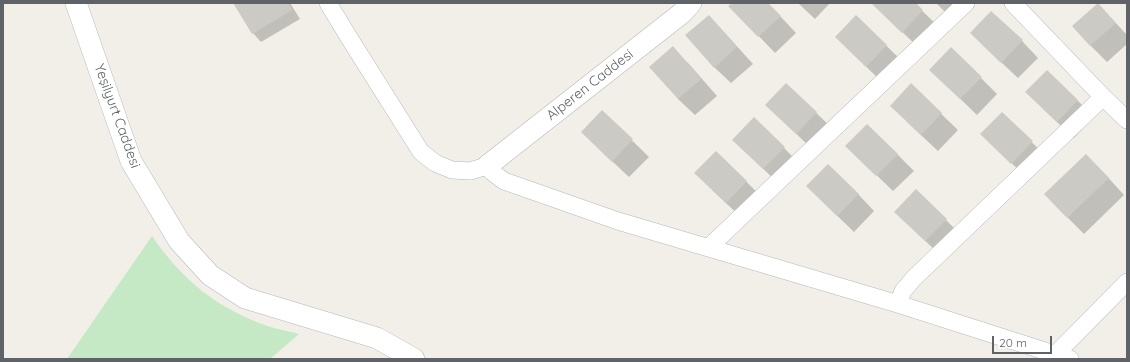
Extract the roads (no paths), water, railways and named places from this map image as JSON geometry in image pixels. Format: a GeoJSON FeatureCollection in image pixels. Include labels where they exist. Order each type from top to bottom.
{"type":"FeatureCollection","features":[{"type":"Feature","properties":{"kind":"street","name":"Yeşilyurt Caddesi"},"geometry":{"type":"LineString","coordinates":[[76,3],[131,161],[179,241],[210,274],[246,298],[377,338],[414,359]]}},
{"type":"Feature","properties":{"kind":"street"},"geometry":{"type":"LineString","coordinates":[[328,3],[421,152],[435,163],[452,170],[470,171],[487,166],[504,181],[618,221],[898,304],[1062,357],[1127,282]]}},
{"type":"Feature","properties":{"kind":"street","name":"Alperen Caddesi"},"geometry":{"type":"LineString","coordinates":[[487,166],[682,13],[692,3]]}},
{"type":"Feature","properties":{"kind":"street"},"geometry":{"type":"LineString","coordinates":[[708,248],[966,3]]}},
{"type":"Feature","properties":{"kind":"street"},"geometry":{"type":"LineString","coordinates":[[1013,3],[1127,120]]}},
{"type":"Feature","properties":{"kind":"street"},"geometry":{"type":"LineString","coordinates":[[898,304],[903,291],[914,278],[1104,97]]}}]}
